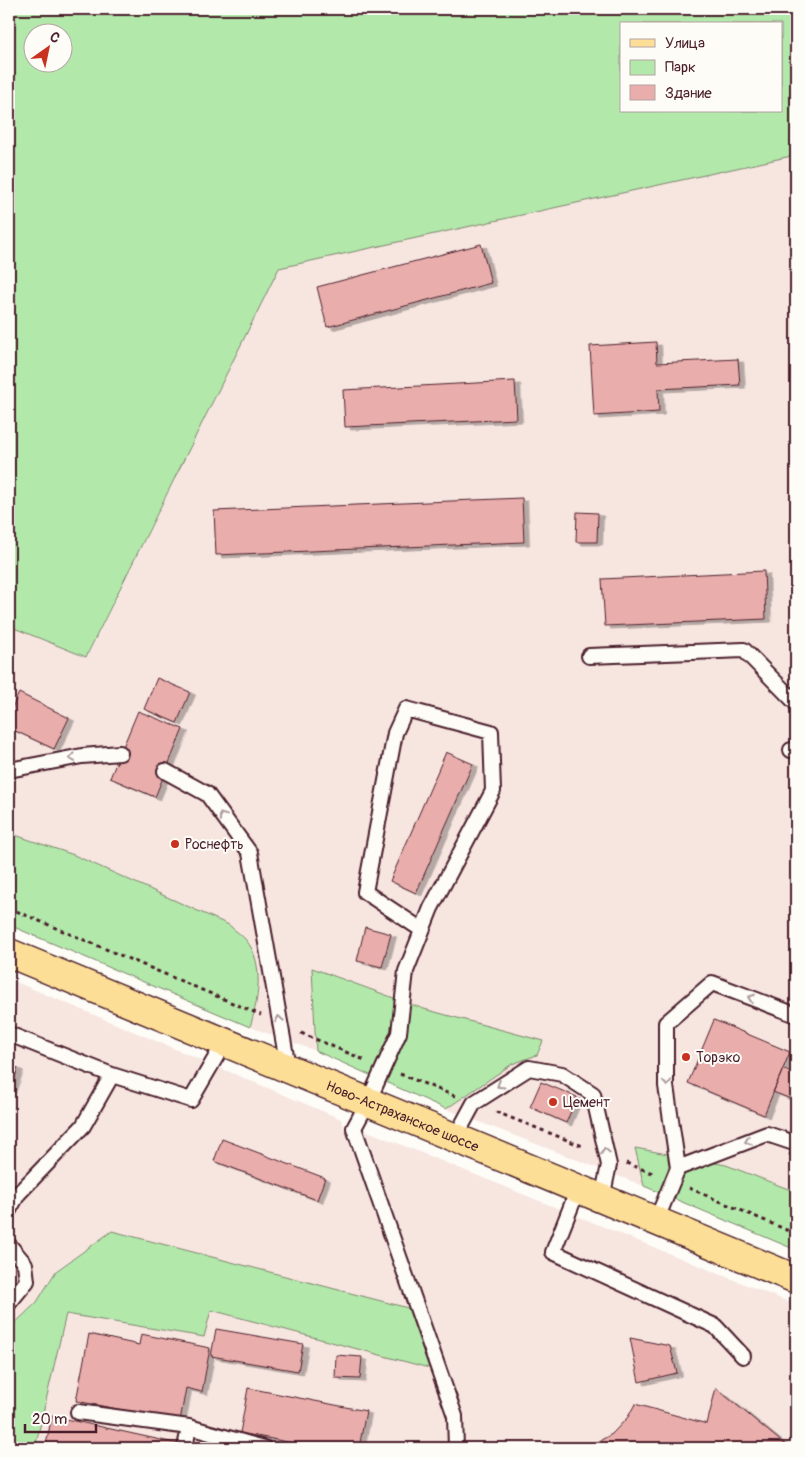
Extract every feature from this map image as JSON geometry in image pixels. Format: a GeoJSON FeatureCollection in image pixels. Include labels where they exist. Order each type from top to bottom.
{"type":"FeatureCollection","features":[{"type":"Feature","properties":{"kind":"main road","name":"Ново-Астраханское шоссе"},"geometry":{"type":"LineString","coordinates":[[9,953],[796,1278]]}},
{"type":"Feature","properties":{"kind":"lane"},"geometry":{"type":"LineString","coordinates":[[589,656],[744,650],[796,703]]}},
{"type":"Feature","properties":{"kind":"lane"},"geometry":{"type":"LineString","coordinates":[[422,930],[365,892],[395,733],[406,709],[490,732],[493,791],[431,908],[406,971],[399,1033],[368,1102],[354,1128],[455,1416],[456,1448]]}},
{"type":"Feature","properties":{"kind":"lane"},"geometry":{"type":"LineString","coordinates":[[9,770],[82,756],[120,753]]}},
{"type":"Feature","properties":{"kind":"lane"},"geometry":{"type":"LineString","coordinates":[[166,771],[207,794],[250,853],[288,1067]]}},
{"type":"Feature","properties":{"kind":"lane"},"geometry":{"type":"LineString","coordinates":[[656,1221],[678,1168],[666,1086],[666,1023],[712,983],[796,1015]]}},
{"type":"Feature","properties":{"kind":"lane"},"geometry":{"type":"LineString","coordinates":[[9,1034],[112,1075],[191,1100],[224,1043]]}},
{"type":"Feature","properties":{"kind":"lane"},"geometry":{"type":"LineString","coordinates":[[455,1138],[474,1103],[529,1068],[562,1074],[593,1094],[609,1165],[553,1252],[715,1326],[743,1356]]}},
{"type":"Feature","properties":{"kind":"lane"},"geometry":{"type":"LineString","coordinates":[[9,1210],[18,1194],[83,1126],[112,1075]]}},
{"type":"Feature","properties":{"kind":"lane"},"geometry":{"type":"LineString","coordinates":[[678,1168],[767,1134],[794,1142]]}},
{"type":"Feature","properties":{"kind":"lane"},"geometry":{"type":"LineString","coordinates":[[9,1246],[25,1264],[27,1281],[9,1303]]}},
{"type":"Feature","properties":{"kind":"lane"},"geometry":{"type":"LineString","coordinates":[[78,1412],[189,1427],[264,1448]]}},
{"type":"Feature","properties":{"kind":"lane"},"geometry":{"type":"LineString","coordinates":[[185,1448],[189,1427]]}},
{"type":"Feature","properties":{"kind":"shaded area"},"geometry":{"type":"Polygon","coordinates":[[[796,155],[796,1192],[726,1165],[635,1148],[644,1186],[446,1109],[512,1064],[537,1055],[424,1009],[312,968],[316,1051],[250,1027],[256,1009],[147,888],[74,855],[9,833],[9,626],[87,657],[279,268],[796,155]]]}},
{"type":"Feature","properties":{"kind":"shaded area"},"geometry":{"type":"Polygon","coordinates":[[[9,979],[341,1119],[408,1308],[112,1231],[56,1270],[37,1302],[9,1329],[9,979]]]}},
{"type":"Feature","properties":{"kind":"shaded area"},"geometry":{"type":"Polygon","coordinates":[[[365,1130],[796,1305],[796,1448],[35,1448],[66,1314],[204,1337],[210,1310],[449,1373],[365,1130]]]}},
{"type":"Feature","properties":{"kind":"green space"},"geometry":{"type":"Polygon","coordinates":[[[9,9],[796,9],[796,155],[279,268],[86,657],[9,626],[9,9]]]}},
{"type":"Feature","properties":{"kind":"green space"},"geometry":{"type":"Polygon","coordinates":[[[9,833],[74,855],[229,925],[246,940],[256,960],[258,971],[257,995],[250,1027],[9,925],[9,833]]]}},
{"type":"Feature","properties":{"kind":"green space"},"geometry":{"type":"Polygon","coordinates":[[[312,968],[424,1009],[543,1041],[537,1055],[512,1064],[446,1109],[316,1051],[312,968]]]}},
{"type":"Feature","properties":{"kind":"green space"},"geometry":{"type":"Polygon","coordinates":[[[635,1148],[726,1165],[796,1192],[796,1250],[644,1186],[635,1148]]]}},
{"type":"Feature","properties":{"kind":"green space"},"geometry":{"type":"Polygon","coordinates":[[[112,1231],[408,1308],[429,1368],[211,1310],[204,1337],[66,1314],[35,1448],[9,1448],[9,1329],[37,1302],[56,1271],[112,1231]]]}},
{"type":"Feature","properties":{"kind":"building"},"geometry":{"type":"Polygon","coordinates":[[[481,244],[491,283],[327,327],[317,287],[481,244]]]}},
{"type":"Feature","properties":{"kind":"building"},"geometry":{"type":"Polygon","coordinates":[[[656,342],[657,363],[738,359],[740,385],[658,389],[659,412],[594,416],[590,346],[656,342]]]}},
{"type":"Feature","properties":{"kind":"building"},"geometry":{"type":"Polygon","coordinates":[[[515,381],[517,419],[345,427],[343,390],[515,381]]]}},
{"type":"Feature","properties":{"kind":"building"},"geometry":{"type":"Polygon","coordinates":[[[522,498],[524,542],[216,555],[214,511],[522,498]]]}},
{"type":"Feature","properties":{"kind":"building"},"geometry":{"type":"Polygon","coordinates":[[[577,512],[598,513],[597,542],[576,542],[577,512]]]}},
{"type":"Feature","properties":{"kind":"building"},"geometry":{"type":"Polygon","coordinates":[[[764,571],[766,619],[605,626],[602,579],[764,571]]]}},
{"type":"Feature","properties":{"kind":"building"},"geometry":{"type":"Polygon","coordinates":[[[157,678],[190,692],[177,723],[144,709],[157,678]]]}},
{"type":"Feature","properties":{"kind":"building"},"geometry":{"type":"Polygon","coordinates":[[[19,693],[69,718],[54,749],[9,728],[9,714],[19,693]]]}},
{"type":"Feature","properties":{"kind":"building"},"geometry":{"type":"Polygon","coordinates":[[[138,711],[183,729],[155,797],[110,778],[138,711]]]}},
{"type":"Feature","properties":{"kind":"building"},"geometry":{"type":"Polygon","coordinates":[[[446,752],[473,764],[416,893],[390,881],[446,752]]]}},
{"type":"Feature","properties":{"kind":"building"},"geometry":{"type":"Polygon","coordinates":[[[365,927],[391,934],[382,967],[357,961],[365,927]]]}},
{"type":"Feature","properties":{"kind":"building"},"geometry":{"type":"Polygon","coordinates":[[[714,1020],[790,1052],[764,1115],[688,1083],[714,1020]]]}},
{"type":"Feature","properties":{"kind":"building"},"geometry":{"type":"Polygon","coordinates":[[[9,1064],[18,1068],[9,1093],[9,1064]]]}},
{"type":"Feature","properties":{"kind":"building"},"geometry":{"type":"Polygon","coordinates":[[[783,1069],[796,1075],[796,1101],[773,1092],[783,1069]]]}},
{"type":"Feature","properties":{"kind":"building","name":"Цемент"},"geometry":{"type":"Polygon","coordinates":[[[541,1082],[577,1097],[566,1123],[530,1107],[541,1082]]]}},
{"type":"Feature","properties":{"kind":"building"},"geometry":{"type":"Polygon","coordinates":[[[796,1138],[796,1158],[789,1155],[796,1138]]]}},
{"type":"Feature","properties":{"kind":"building"},"geometry":{"type":"Polygon","coordinates":[[[222,1139],[325,1178],[317,1200],[214,1161],[222,1139]]]}},
{"type":"Feature","properties":{"kind":"building"},"geometry":{"type":"Polygon","coordinates":[[[216,1329],[303,1344],[298,1371],[211,1356],[216,1329]]]}},
{"type":"Feature","properties":{"kind":"building"},"geometry":{"type":"Polygon","coordinates":[[[89,1334],[139,1345],[141,1334],[210,1348],[202,1392],[186,1388],[180,1421],[76,1401],[89,1334]]]}},
{"type":"Feature","properties":{"kind":"building"},"geometry":{"type":"Polygon","coordinates":[[[630,1338],[670,1346],[677,1373],[639,1382],[630,1338]]]}},
{"type":"Feature","properties":{"kind":"building"},"geometry":{"type":"Polygon","coordinates":[[[336,1355],[362,1357],[360,1379],[335,1378],[336,1355]]]}},
{"type":"Feature","properties":{"kind":"building"},"geometry":{"type":"Polygon","coordinates":[[[248,1388],[366,1411],[359,1448],[320,1448],[240,1433],[248,1388]]]}},
{"type":"Feature","properties":{"kind":"building"},"geometry":{"type":"Polygon","coordinates":[[[716,1388],[789,1448],[594,1448],[592,1445],[612,1434],[628,1417],[635,1404],[707,1424],[716,1388]]]}},
{"type":"Feature","properties":{"kind":"building"},"geometry":{"type":"Polygon","coordinates":[[[52,1416],[179,1444],[179,1448],[45,1448],[52,1416]]]}},
{"type":"Feature","properties":{"kind":"place","name":"Роснефть"},"geometry":{"type":"Point","coordinates":[175,844]}},
{"type":"Feature","properties":{"kind":"place","name":"Торэко"},"geometry":{"type":"Point","coordinates":[686,1057]}},
{"type":"Feature","properties":{"kind":"place","name":"Цемент"},"geometry":{"type":"Point","coordinates":[553,1102]}}]}
